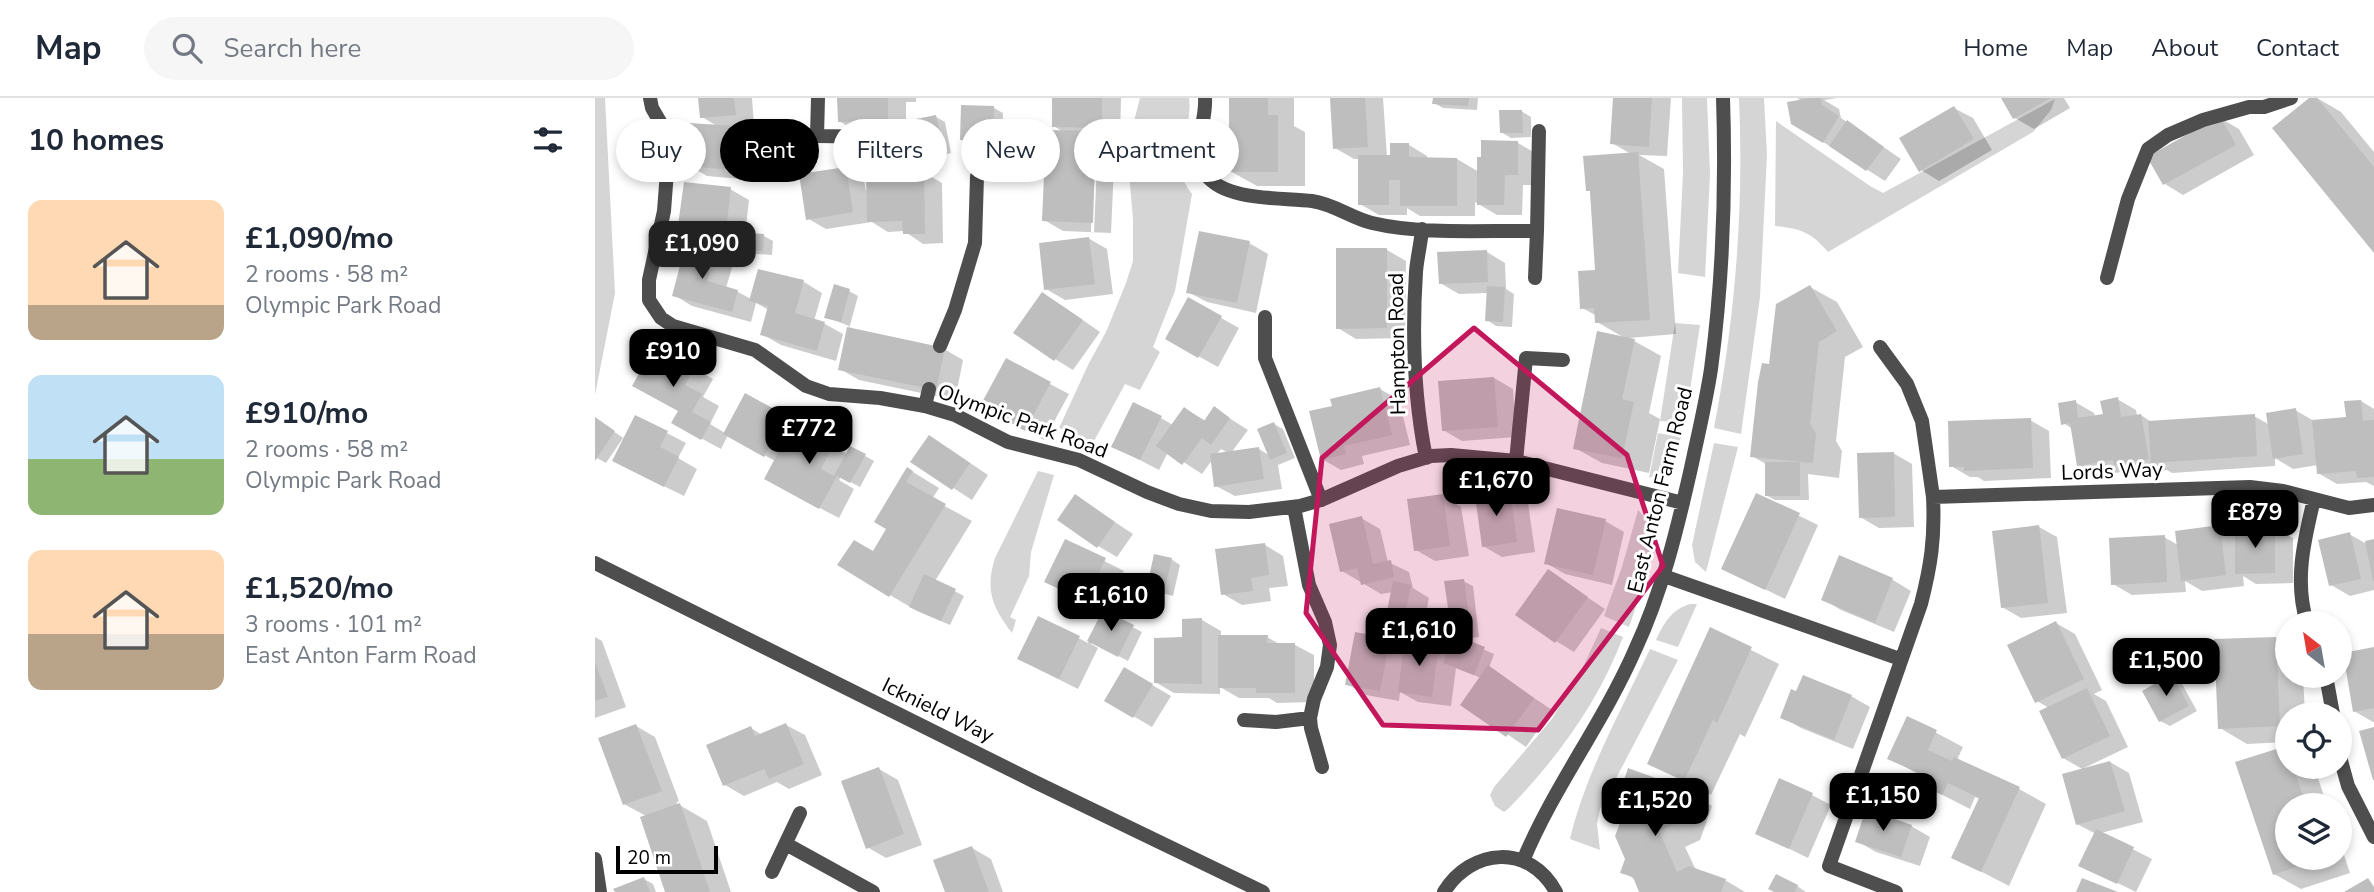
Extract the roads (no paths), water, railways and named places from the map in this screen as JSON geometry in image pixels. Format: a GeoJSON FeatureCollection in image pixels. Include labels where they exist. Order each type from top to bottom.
{"type":"FeatureCollection","features":[{"type":"Feature","properties":{"kind":"street","name":"Olympic Park Road"},"geometry":{"type":"LineString","coordinates":[[650,98],[669,145],[664,211],[647,289],[649,300],[661,317],[684,331],[755,350],[797,382],[816,390],[925,406],[955,415],[1007,442],[1079,460],[1128,484],[1179,504],[1211,511],[1268,511],[1294,507],[1426,458],[1472,456],[1516,461],[1683,503]]}},
{"type":"Feature","properties":{"kind":"street"},"geometry":{"type":"LineString","coordinates":[[818,98],[817,136],[833,136]]}},
{"type":"Feature","properties":{"kind":"street"},"geometry":{"type":"LineString","coordinates":[[1205,98],[1198,147],[1199,161],[1206,175],[1234,192],[1323,203],[1374,223],[1422,229],[1537,230]]}},
{"type":"Feature","properties":{"kind":"street","name":"East Anton Farm Road"},"geometry":{"type":"LineString","coordinates":[[1523,861],[1534,834],[1615,693],[1652,612],[1664,576],[1706,397],[1716,323],[1724,211],[1723,98]]}},
{"type":"Feature","properties":{"kind":"street"},"geometry":{"type":"LineString","coordinates":[[2107,278],[2128,199],[2148,149],[2168,135],[2203,120],[2249,107],[2264,107],[2291,98]]}},
{"type":"Feature","properties":{"kind":"street"},"geometry":{"type":"LineString","coordinates":[[1535,278],[1539,131]]}},
{"type":"Feature","properties":{"kind":"street"},"geometry":{"type":"LineString","coordinates":[[940,346],[955,310],[975,243],[977,182]]}},
{"type":"Feature","properties":{"kind":"street","name":"Hampton Road"},"geometry":{"type":"LineString","coordinates":[[1422,229],[1416,271],[1415,342],[1419,427],[1426,458]]}},
{"type":"Feature","properties":{"kind":"street"},"geometry":{"type":"LineString","coordinates":[[1265,317],[1265,358],[1321,499]]}},
{"type":"Feature","properties":{"kind":"street"},"geometry":{"type":"LineString","coordinates":[[1880,346],[1907,384],[1919,411],[1929,456],[1933,497],[1935,527],[1932,562],[1921,604],[1829,866],[1896,892]]}},
{"type":"Feature","properties":{"kind":"street"},"geometry":{"type":"LineString","coordinates":[[1516,461],[1526,358],[1563,359]]}},
{"type":"Feature","properties":{"kind":"street"},"geometry":{"type":"LineString","coordinates":[[925,406],[929,389]]}},
{"type":"Feature","properties":{"kind":"street","name":"Lords Way"},"geometry":{"type":"LineString","coordinates":[[1933,497],[2250,487],[2283,491],[2349,508],[2374,505]]}},
{"type":"Feature","properties":{"kind":"street"},"geometry":{"type":"LineString","coordinates":[[2303,611],[2300,575],[2314,499]]}},
{"type":"Feature","properties":{"kind":"street"},"geometry":{"type":"LineString","coordinates":[[1294,507],[1309,585],[1325,622],[1330,645],[1327,667],[1314,699],[1310,718],[1322,767]]}},
{"type":"Feature","properties":{"kind":"street","name":"Icknield Way"},"geometry":{"type":"LineString","coordinates":[[595,563],[1263,892]]}},
{"type":"Feature","properties":{"kind":"street"},"geometry":{"type":"LineString","coordinates":[[1664,576],[1900,659]]}},
{"type":"Feature","properties":{"kind":"street"},"geometry":{"type":"LineString","coordinates":[[1244,720],[1276,722],[1310,718]]}},
{"type":"Feature","properties":{"kind":"street"},"geometry":{"type":"LineString","coordinates":[[2346,779],[2374,837]]}},
{"type":"Feature","properties":{"kind":"street"},"geometry":{"type":"LineString","coordinates":[[772,872],[800,813]]}},
{"type":"Feature","properties":{"kind":"street"},"geometry":{"type":"LineString","coordinates":[[786,844],[873,892]]}},
{"type":"Feature","properties":{"kind":"street"},"geometry":{"type":"LineString","coordinates":[[1444,892],[1454,877],[1474,863],[1498,857],[1523,861],[1535,868],[1546,877],[1556,892]]}},
{"type":"Feature","properties":{"kind":"street"},"geometry":{"type":"LineString","coordinates":[[595,859],[600,892]]}}]}
